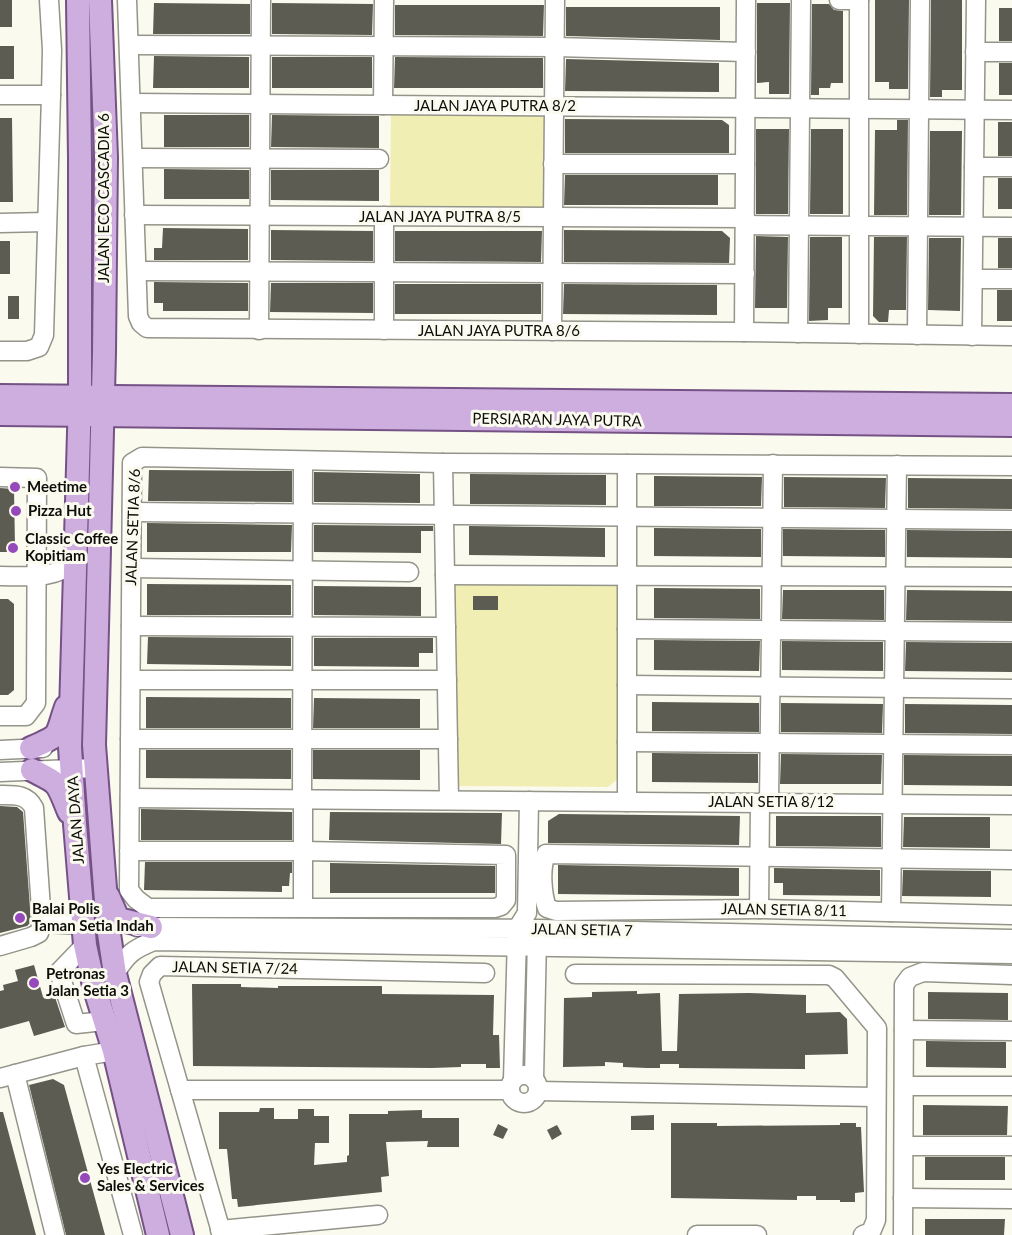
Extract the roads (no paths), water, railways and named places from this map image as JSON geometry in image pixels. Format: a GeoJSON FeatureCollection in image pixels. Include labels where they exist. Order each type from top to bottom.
{"type":"FeatureCollection","features":[{"type":"Feature","properties":{"kind":"main road","name":"JALAN ECO CASCADIA 6"},"geometry":{"type":"LineString","coordinates":[[78,0],[80,406]]}},
{"type":"Feature","properties":{"kind":"main road","name":"JALAN ECO CASCADIA 6"},"geometry":{"type":"LineString","coordinates":[[100,0],[106,158],[103,406]]}},
{"type":"Feature","properties":{"kind":"main road"},"geometry":{"type":"LineString","coordinates":[[102,458],[109,438],[115,431],[153,407],[116,381],[104,353]]}},
{"type":"Feature","properties":{"kind":"main road"},"geometry":{"type":"LineString","coordinates":[[44,396],[62,388],[71,378],[80,354]]}},
{"type":"Feature","properties":{"kind":"main road"},"geometry":{"type":"LineString","coordinates":[[0,396],[44,396],[80,406]]}},
{"type":"Feature","properties":{"kind":"main road","name":"PERSIARAN JAYA PUTRA"},"geometry":{"type":"LineString","coordinates":[[153,407],[1012,405]]}},
{"type":"Feature","properties":{"kind":"main road"},"geometry":{"type":"LineString","coordinates":[[0,414],[26,415],[80,406]]}},
{"type":"Feature","properties":{"kind":"main road","name":"PERSIARAN JAYA PUTRA"},"geometry":{"type":"LineString","coordinates":[[80,406],[1012,425]]}},
{"type":"Feature","properties":{"kind":"main road","name":"JALAN DAYA"},"geometry":{"type":"LineString","coordinates":[[80,406],[71,758],[84,935],[94,986],[114,1051],[158,1235]]}},
{"type":"Feature","properties":{"kind":"main road","name":"JALAN DAYA"},"geometry":{"type":"LineString","coordinates":[[103,406],[94,745],[108,927],[115,974],[182,1235]]}},
{"type":"Feature","properties":{"kind":"main road"},"geometry":{"type":"LineString","coordinates":[[26,415],[61,432],[79,459]]}},
{"type":"Feature","properties":{"kind":"main road"},"geometry":{"type":"LineString","coordinates":[[72,688],[59,732],[31,759],[56,782],[75,824]]}},
{"type":"Feature","properties":{"kind":"main road"},"geometry":{"type":"LineString","coordinates":[[105,889],[118,919],[153,934]]}},
{"type":"Feature","properties":{"kind":"main road"},"geometry":{"type":"LineString","coordinates":[[94,986],[97,952],[108,927]]}},
{"type":"Feature","properties":{"kind":"street"},"geometry":{"type":"LineString","coordinates":[[0,351],[27,351],[39,347],[44,335],[52,50],[49,0]]}},
{"type":"Feature","properties":{"kind":"street"},"geometry":{"type":"LineString","coordinates":[[127,0],[137,271],[745,274]]}},
{"type":"Feature","properties":{"kind":"street"},"geometry":{"type":"LineString","coordinates":[[259,330],[261,0]]}},
{"type":"Feature","properties":{"kind":"street"},"geometry":{"type":"LineString","coordinates":[[383,105],[384,0]]}},
{"type":"Feature","properties":{"kind":"street"},"geometry":{"type":"LineString","coordinates":[[552,331],[555,0]]}},
{"type":"Feature","properties":{"kind":"street"},"geometry":{"type":"LineString","coordinates":[[744,332],[746,0]]}},
{"type":"Feature","properties":{"kind":"street"},"geometry":{"type":"LineString","coordinates":[[798,333],[801,0]]}},
{"type":"Feature","properties":{"kind":"street"},"geometry":{"type":"LineString","coordinates":[[839,0],[859,0],[859,334]]}},
{"type":"Feature","properties":{"kind":"street"},"geometry":{"type":"LineString","coordinates":[[917,335],[920,0]]}},
{"type":"Feature","properties":{"kind":"street"},"geometry":{"type":"LineString","coordinates":[[972,336],[976,0]]}},
{"type":"Feature","properties":{"kind":"street"},"geometry":{"type":"LineString","coordinates":[[129,45],[555,48],[746,52]]}},
{"type":"Feature","properties":{"kind":"street"},"geometry":{"type":"LineString","coordinates":[[975,52],[1012,52]]}},
{"type":"Feature","properties":{"kind":"street"},"geometry":{"type":"LineString","coordinates":[[0,96],[51,95]]}},
{"type":"Feature","properties":{"kind":"street","name":"JALAN JAYA PUTRA 8/2"},"geometry":{"type":"LineString","coordinates":[[131,104],[859,107],[1012,110]]}},
{"type":"Feature","properties":{"kind":"street"},"geometry":{"type":"LineString","coordinates":[[133,158],[379,159]]}},
{"type":"Feature","properties":{"kind":"street"},"geometry":{"type":"LineString","coordinates":[[553,164],[745,164]]}},
{"type":"Feature","properties":{"kind":"street"},"geometry":{"type":"LineString","coordinates":[[974,167],[1012,167]]}},
{"type":"Feature","properties":{"kind":"street","name":"JALAN JAYA PUTRA 8/5"},"geometry":{"type":"LineString","coordinates":[[134,215],[553,217],[799,225],[1012,227]]}},
{"type":"Feature","properties":{"kind":"street"},"geometry":{"type":"LineString","coordinates":[[384,216],[384,330]]}},
{"type":"Feature","properties":{"kind":"street"},"geometry":{"type":"LineString","coordinates":[[0,223],[46,222]]}},
{"type":"Feature","properties":{"kind":"street","name":"JALAN JAYA PUTRA 8/6"},"geometry":{"type":"LineString","coordinates":[[137,271],[138,316],[147,328],[1012,336]]}},
{"type":"Feature","properties":{"kind":"street"},"geometry":{"type":"LineString","coordinates":[[973,279],[1012,279]]}},
{"type":"Feature","properties":{"kind":"street","name":"JALAN SETIA 8/6"},"geometry":{"type":"LineString","coordinates":[[303,906],[148,908],[129,890],[132,463],[142,457],[443,463],[1012,466]]}},
{"type":"Feature","properties":{"kind":"street"},"geometry":{"type":"LineString","coordinates":[[129,851],[303,851],[506,855],[506,900],[501,906],[495,908],[303,906],[303,851],[303,800],[303,739],[303,681],[303,627],[303,571],[303,514],[303,460]]}},
{"type":"Feature","properties":{"kind":"street"},"geometry":{"type":"LineString","coordinates":[[443,463],[449,801]]}},
{"type":"Feature","properties":{"kind":"street"},"geometry":{"type":"LineString","coordinates":[[627,464],[627,802]]}},
{"type":"Feature","properties":{"kind":"street"},"geometry":{"type":"LineString","coordinates":[[759,909],[760,857],[770,743],[773,464]]}},
{"type":"Feature","properties":{"kind":"street"},"geometry":{"type":"LineString","coordinates":[[891,912],[897,465]]}},
{"type":"Feature","properties":{"kind":"street"},"geometry":{"type":"LineString","coordinates":[[0,477],[37,478],[36,703],[26,716],[0,716]]}},
{"type":"Feature","properties":{"kind":"street"},"geometry":{"type":"LineString","coordinates":[[132,512],[1012,520]]}},
{"type":"Feature","properties":{"kind":"street"},"geometry":{"type":"LineString","coordinates":[[0,576],[57,574],[69,568],[76,561]]}},
{"type":"Feature","properties":{"kind":"street"},"geometry":{"type":"LineString","coordinates":[[132,568],[409,572]]}},
{"type":"Feature","properties":{"kind":"street"},"geometry":{"type":"LineString","coordinates":[[445,575],[1012,577]]}},
{"type":"Feature","properties":{"kind":"street"},"geometry":{"type":"LineString","coordinates":[[37,576],[59,582],[75,593]]}},
{"type":"Feature","properties":{"kind":"street"},"geometry":{"type":"LineString","coordinates":[[131,626],[446,627]]}},
{"type":"Feature","properties":{"kind":"street"},"geometry":{"type":"LineString","coordinates":[[627,629],[1012,632]]}},
{"type":"Feature","properties":{"kind":"street"},"geometry":{"type":"LineString","coordinates":[[131,680],[447,680]]}},
{"type":"Feature","properties":{"kind":"street"},"geometry":{"type":"LineString","coordinates":[[627,685],[1012,689]]}},
{"type":"Feature","properties":{"kind":"street"},"geometry":{"type":"LineString","coordinates":[[130,739],[448,739]]}},
{"type":"Feature","properties":{"kind":"street"},"geometry":{"type":"LineString","coordinates":[[627,742],[1012,745]]}},
{"type":"Feature","properties":{"kind":"street"},"geometry":{"type":"LineString","coordinates":[[71,758],[94,745]]}},
{"type":"Feature","properties":{"kind":"street"},"geometry":{"type":"LineString","coordinates":[[0,750],[31,759],[71,758],[96,768]]}},
{"type":"Feature","properties":{"kind":"street"},"geometry":{"type":"LineString","coordinates":[[0,772],[31,759]]}},
{"type":"Feature","properties":{"kind":"street"},"geometry":{"type":"LineString","coordinates":[[0,795],[21,796],[30,800],[34,808],[42,923],[39,933],[32,937],[0,946]]}},
{"type":"Feature","properties":{"kind":"street","name":"JALAN SETIA 8/12"},"geometry":{"type":"LineString","coordinates":[[130,798],[894,802],[1012,805]]}},
{"type":"Feature","properties":{"kind":"street"},"geometry":{"type":"LineString","coordinates":[[529,801],[532,921],[537,947],[536,1085],[534,1098],[526,1102],[514,1098],[511,1085],[517,938],[532,921]]}},
{"type":"Feature","properties":{"kind":"street","name":"JALAN SETIA 8/11"},"geometry":{"type":"LineString","coordinates":[[760,857],[546,854],[543,862],[544,900],[547,909],[556,911],[759,909],[1012,915]]}},
{"type":"Feature","properties":{"kind":"street"},"geometry":{"type":"LineString","coordinates":[[760,857],[1012,860]]}},
{"type":"Feature","properties":{"kind":"street","name":"JALAN SETIA 7"},"geometry":{"type":"LineString","coordinates":[[532,921],[1012,939]]}},
{"type":"Feature","properties":{"kind":"street"},"geometry":{"type":"LineString","coordinates":[[42,923],[84,935],[60,972],[76,1024],[104,1021]]}},
{"type":"Feature","properties":{"kind":"street","name":"JALAN SETIA 7"},"geometry":{"type":"LineString","coordinates":[[108,927],[153,934],[517,938],[537,947],[1012,954]]}},
{"type":"Feature","properties":{"kind":"street"},"geometry":{"type":"LineString","coordinates":[[115,974],[125,957],[153,934]]}},
{"type":"Feature","properties":{"kind":"street","name":"JALAN SETIA 7/24"},"geometry":{"type":"LineString","coordinates":[[221,1232],[149,982],[152,974],[160,966],[485,974]]}},
{"type":"Feature","properties":{"kind":"street"},"geometry":{"type":"LineString","coordinates":[[903,1235],[904,985],[910,977],[923,972],[1012,975]]}},
{"type":"Feature","properties":{"kind":"street"},"geometry":{"type":"LineString","coordinates":[[574,974],[829,975],[835,978],[877,1028],[876,1221],[871,1232],[863,1235]]}},
{"type":"Feature","properties":{"kind":"street"},"geometry":{"type":"LineString","coordinates":[[516,982],[537,982]]}},
{"type":"Feature","properties":{"kind":"street"},"geometry":{"type":"LineString","coordinates":[[904,1030],[1012,1031]]}},
{"type":"Feature","properties":{"kind":"street"},"geometry":{"type":"LineString","coordinates":[[55,1235],[8,1076],[84,1056],[114,1051]]}},
{"type":"Feature","properties":{"kind":"street"},"geometry":{"type":"LineString","coordinates":[[84,1056],[133,1235]]}},
{"type":"Feature","properties":{"kind":"street"},"geometry":{"type":"LineString","coordinates":[[180,1090],[511,1085],[521,1075],[525,1075],[536,1085],[875,1097]]}},
{"type":"Feature","properties":{"kind":"street"},"geometry":{"type":"LineString","coordinates":[[904,1086],[1012,1086]]}},
{"type":"Feature","properties":{"kind":"street"},"geometry":{"type":"LineString","coordinates":[[904,1146],[1012,1146]]}},
{"type":"Feature","properties":{"kind":"street"},"geometry":{"type":"LineString","coordinates":[[903,1198],[1012,1199]]}},
{"type":"Feature","properties":{"kind":"street"},"geometry":{"type":"LineString","coordinates":[[221,1232],[378,1215]]}},
{"type":"Feature","properties":{"kind":"street"},"geometry":{"type":"LineString","coordinates":[[697,1235],[757,1235]]}},
{"type":"Feature","properties":{"kind":"place","name":"Meetime"},"geometry":{"type":"Point","coordinates":[15,487]}},
{"type":"Feature","properties":{"kind":"place","name":"Pizza Hut"},"geometry":{"type":"Point","coordinates":[16,511]}},
{"type":"Feature","properties":{"kind":"place","name":"Classic Coffee Kopitiam"},"geometry":{"type":"Point","coordinates":[13,548]}},
{"type":"Feature","properties":{"kind":"place","name":"Balai Polis Taman Setia Indah"},"geometry":{"type":"Point","coordinates":[20,918]}},
{"type":"Feature","properties":{"kind":"place","name":"Petronas Jalan Setia 3"},"geometry":{"type":"Point","coordinates":[34,983]}},
{"type":"Feature","properties":{"kind":"place","name":"Yes Electric Sales & Services"},"geometry":{"type":"Point","coordinates":[85,1178]}}]}
